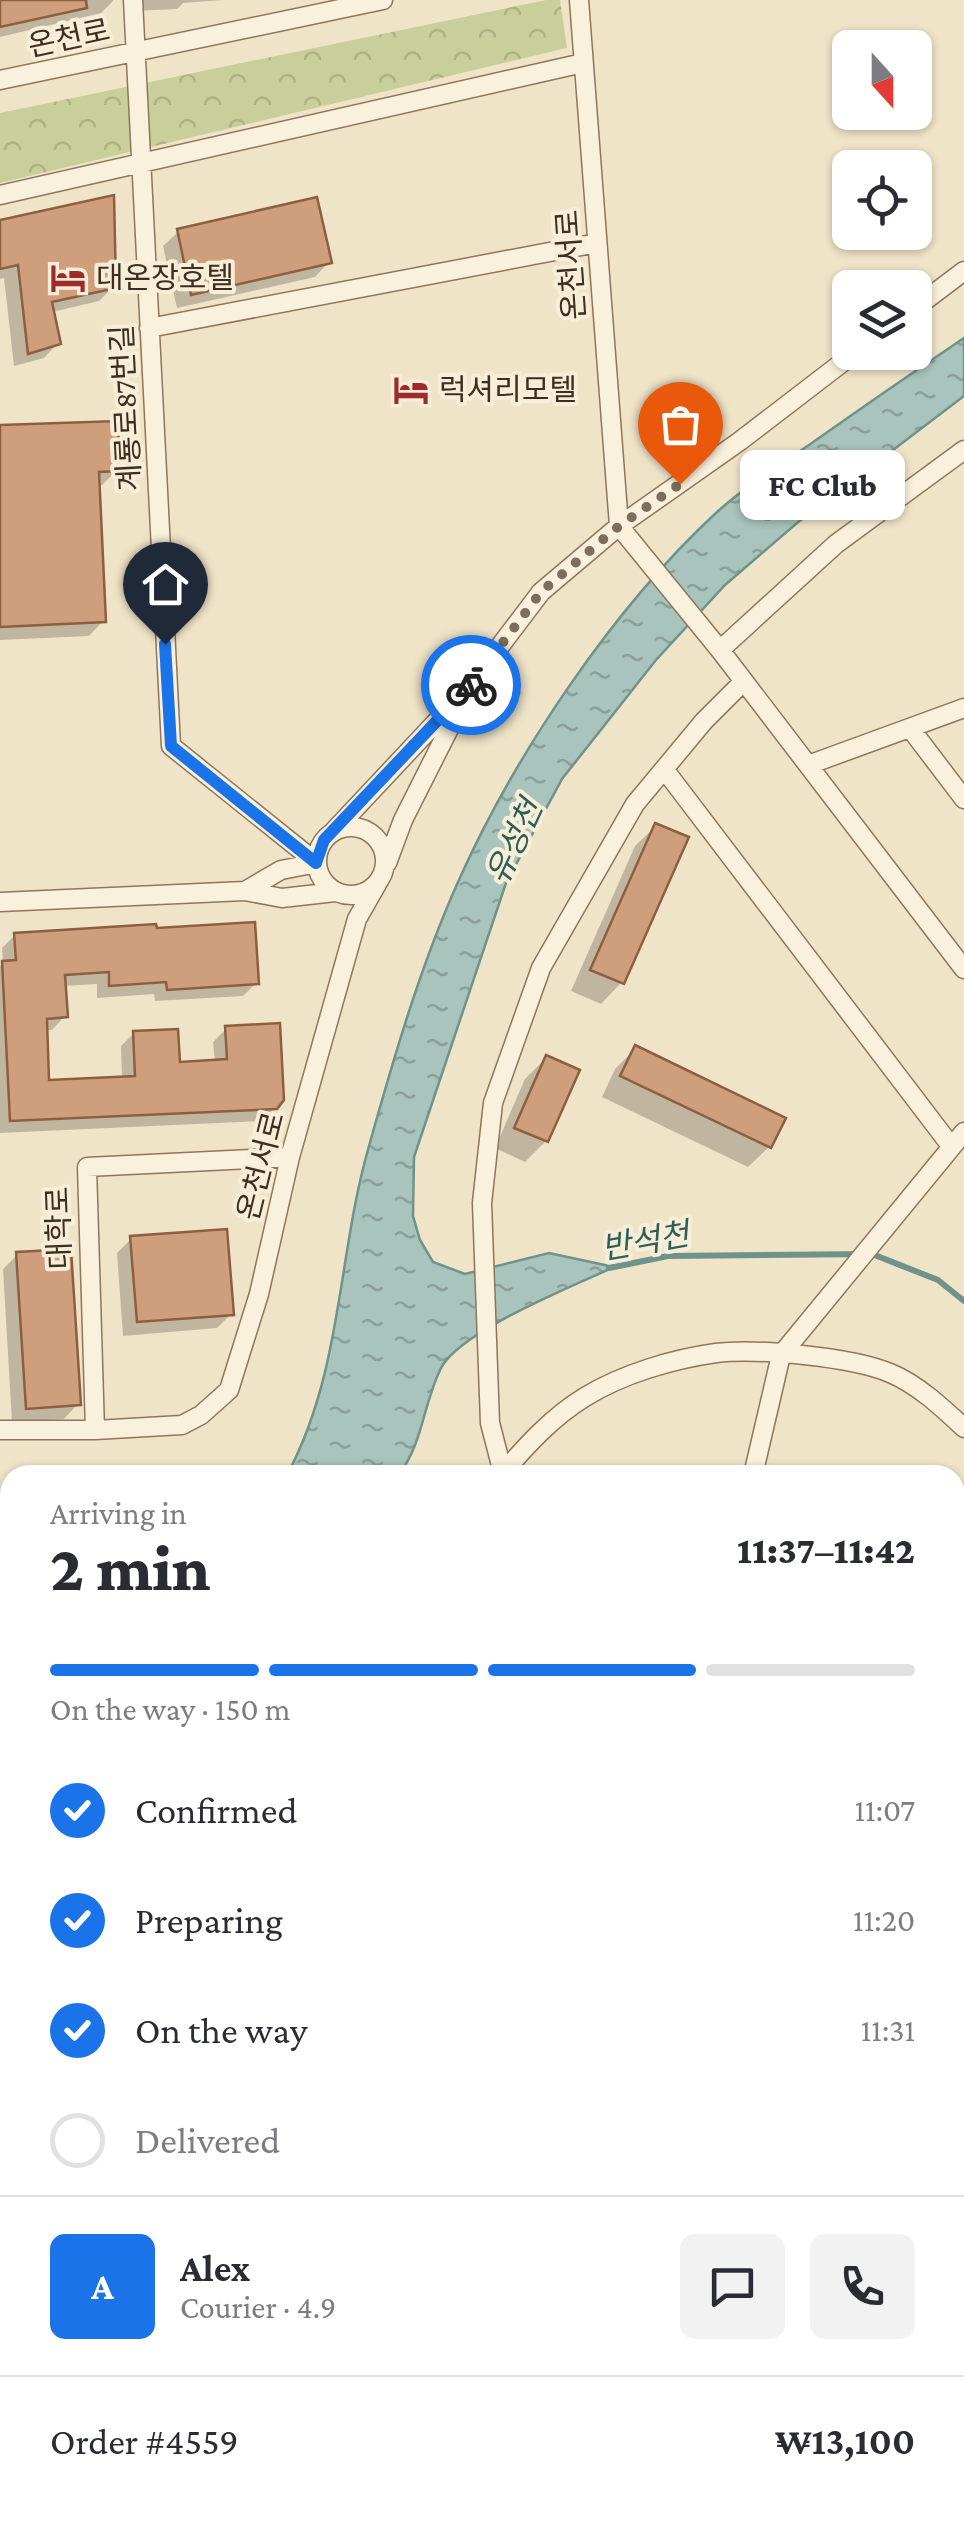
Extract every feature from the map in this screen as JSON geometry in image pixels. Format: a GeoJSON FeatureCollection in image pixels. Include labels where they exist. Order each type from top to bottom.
{"type":"FeatureCollection","features":[{"type":"Feature","properties":{"kind":"street","name":"계룡로87번길"},"geometry":{"type":"LineString","coordinates":[[132,0],[171,746],[316,863]]}},
{"type":"Feature","properties":{"kind":"street","name":"온천로"},"geometry":{"type":"LineString","coordinates":[[0,80],[383,0]]}},
{"type":"Feature","properties":{"kind":"street","name":"온천서로"},"geometry":{"type":"LineString","coordinates":[[578,0],[619,526]]}},
{"type":"Feature","properties":{"kind":"street"},"geometry":{"type":"LineString","coordinates":[[0,195],[583,63]]}},
{"type":"Feature","properties":{"kind":"street"},"geometry":{"type":"LineString","coordinates":[[150,328],[597,243]]}},
{"type":"Feature","properties":{"kind":"street"},"geometry":{"type":"LineString","coordinates":[[932,295],[964,271]]}},
{"type":"Feature","properties":{"kind":"street"},"geometry":{"type":"LineString","coordinates":[[357,919],[354,905],[319,874],[316,863],[324,840],[469,687],[541,592],[619,526],[833,370]]}},
{"type":"Feature","properties":{"kind":"street"},"geometry":{"type":"LineString","coordinates":[[720,650],[836,544],[964,450]]}},
{"type":"Feature","properties":{"kind":"street"},"geometry":{"type":"LineString","coordinates":[[619,526],[720,650],[964,969]]}},
{"type":"Feature","properties":{"kind":"street"},"geometry":{"type":"LineString","coordinates":[[500,1465],[490,1423],[482,1203],[493,1103],[542,968],[635,804],[704,721],[744,681]]}},
{"type":"Feature","properties":{"kind":"street"},"geometry":{"type":"LineString","coordinates":[[0,902],[245,891],[282,898],[358,896],[377,884],[403,820],[469,687]]}},
{"type":"Feature","properties":{"kind":"street"},"geometry":{"type":"LineString","coordinates":[[808,764],[964,708]]}},
{"type":"Feature","properties":{"kind":"street"},"geometry":{"type":"LineString","coordinates":[[910,728],[964,799]]}},
{"type":"Feature","properties":{"kind":"street"},"geometry":{"type":"LineString","coordinates":[[664,769],[958,1139],[781,1355],[755,1465]]}},
{"type":"Feature","properties":{"kind":"street"},"geometry":{"type":"LineString","coordinates":[[332,833],[343,828],[365,829],[381,844],[386,865]]}},
{"type":"Feature","properties":{"kind":"street"},"geometry":{"type":"LineString","coordinates":[[245,891],[281,870],[316,863]]}},
{"type":"Feature","properties":{"kind":"street","name":"온천서로"},"geometry":{"type":"LineString","coordinates":[[95,1430],[182,1425],[201,1415],[228,1390],[259,1294],[290,1157],[357,919],[377,884]]}},
{"type":"Feature","properties":{"kind":"street","name":"대학로"},"geometry":{"type":"LineString","coordinates":[[95,1430],[87,1167],[290,1157]]}},
{"type":"Feature","properties":{"kind":"street"},"geometry":{"type":"LineString","coordinates":[[510,1465],[543,1428],[587,1396],[647,1370],[717,1353],[838,1359],[892,1374],[941,1406],[964,1428]]}},
{"type":"Feature","properties":{"kind":"street"},"geometry":{"type":"LineString","coordinates":[[0,1430],[95,1430]]}},
{"type":"Feature","properties":{"kind":"green space"},"geometry":{"type":"Polygon","coordinates":[[[560,0],[567,48],[0,183],[0,113],[560,0]]]}},
{"type":"Feature","properties":{"kind":"water","name":"유성천"},"geometry":{"type":"Polygon","coordinates":[[[964,338],[964,396],[797,523],[725,585],[656,660],[562,779],[506,883],[414,1157],[413,1216],[420,1240],[433,1262],[465,1274],[549,1253],[614,1267],[520,1310],[452,1354],[435,1381],[405,1465],[292,1465],[319,1395],[359,1188],[378,1113],[409,1013],[458,882],[508,784],[570,685],[641,592],[739,494],[917,370],[932,370],[932,360],[964,338]]]}},
{"type":"Feature","properties":{"kind":"building"},"geometry":{"type":"Polygon","coordinates":[[[0,0],[86,0],[87,8],[0,27],[0,0]]]}},
{"type":"Feature","properties":{"kind":"building","name":"대온장호텔"},"geometry":{"type":"Polygon","coordinates":[[[114,195],[116,288],[52,302],[61,344],[28,354],[18,265],[0,269],[0,220],[114,195]]]}},
{"type":"Feature","properties":{"kind":"building"},"geometry":{"type":"Polygon","coordinates":[[[317,197],[332,263],[191,295],[177,229],[317,197]]]}},
{"type":"Feature","properties":{"kind":"building"},"geometry":{"type":"Polygon","coordinates":[[[118,421],[120,471],[99,472],[106,622],[0,627],[0,425],[118,421]]]}},
{"type":"Feature","properties":{"kind":"building"},"geometry":{"type":"Polygon","coordinates":[[[655,823],[689,837],[624,984],[590,970],[655,823]]]}},
{"type":"Feature","properties":{"kind":"building"},"geometry":{"type":"Polygon","coordinates":[[[255,922],[259,984],[167,990],[166,982],[109,986],[109,972],[65,975],[68,1017],[47,1019],[49,1080],[135,1076],[133,1031],[178,1029],[180,1062],[227,1059],[225,1026],[280,1023],[284,1100],[277,1109],[10,1121],[2,961],[16,960],[14,933],[255,922]]]}},
{"type":"Feature","properties":{"kind":"building"},"geometry":{"type":"Polygon","coordinates":[[[635,1045],[786,1118],[771,1148],[620,1076],[635,1045]]]}},
{"type":"Feature","properties":{"kind":"building"},"geometry":{"type":"Polygon","coordinates":[[[546,1055],[580,1070],[548,1142],[514,1128],[546,1055]]]}},
{"type":"Feature","properties":{"kind":"building"},"geometry":{"type":"Polygon","coordinates":[[[227,1229],[234,1315],[137,1322],[130,1236],[227,1229]]]}},
{"type":"Feature","properties":{"kind":"building"},"geometry":{"type":"Polygon","coordinates":[[[71,1249],[81,1405],[26,1409],[16,1252],[71,1249]]]}},
{"type":"Feature","properties":{"kind":"waterway","name":"반석천"},"geometry":{"type":"LineString","coordinates":[[609,1268],[668,1256],[872,1254],[938,1280],[964,1301]]}},
{"type":"Feature","properties":{"kind":"way so far"},"geometry":{"type":"LineString","coordinates":[[471,685],[541,592],[619,526],[680,484]]}},
{"type":"Feature","properties":{"kind":"place","name":"대온장호텔"},"geometry":{"type":"Point","coordinates":[68,278]}},
{"type":"Feature","properties":{"kind":"place","name":"럭셔리모텔"},"geometry":{"type":"Point","coordinates":[411,390]}},
{"type":"Feature","properties":{"kind":"place","name":"FC Club"},"geometry":{"type":"Point","coordinates":[680,484]}},
{"type":"Feature","properties":{"kind":"route"},"geometry":{"type":"LineString","coordinates":[[165,644],[171,746],[316,863],[324,840],[471,685]]}}]}
